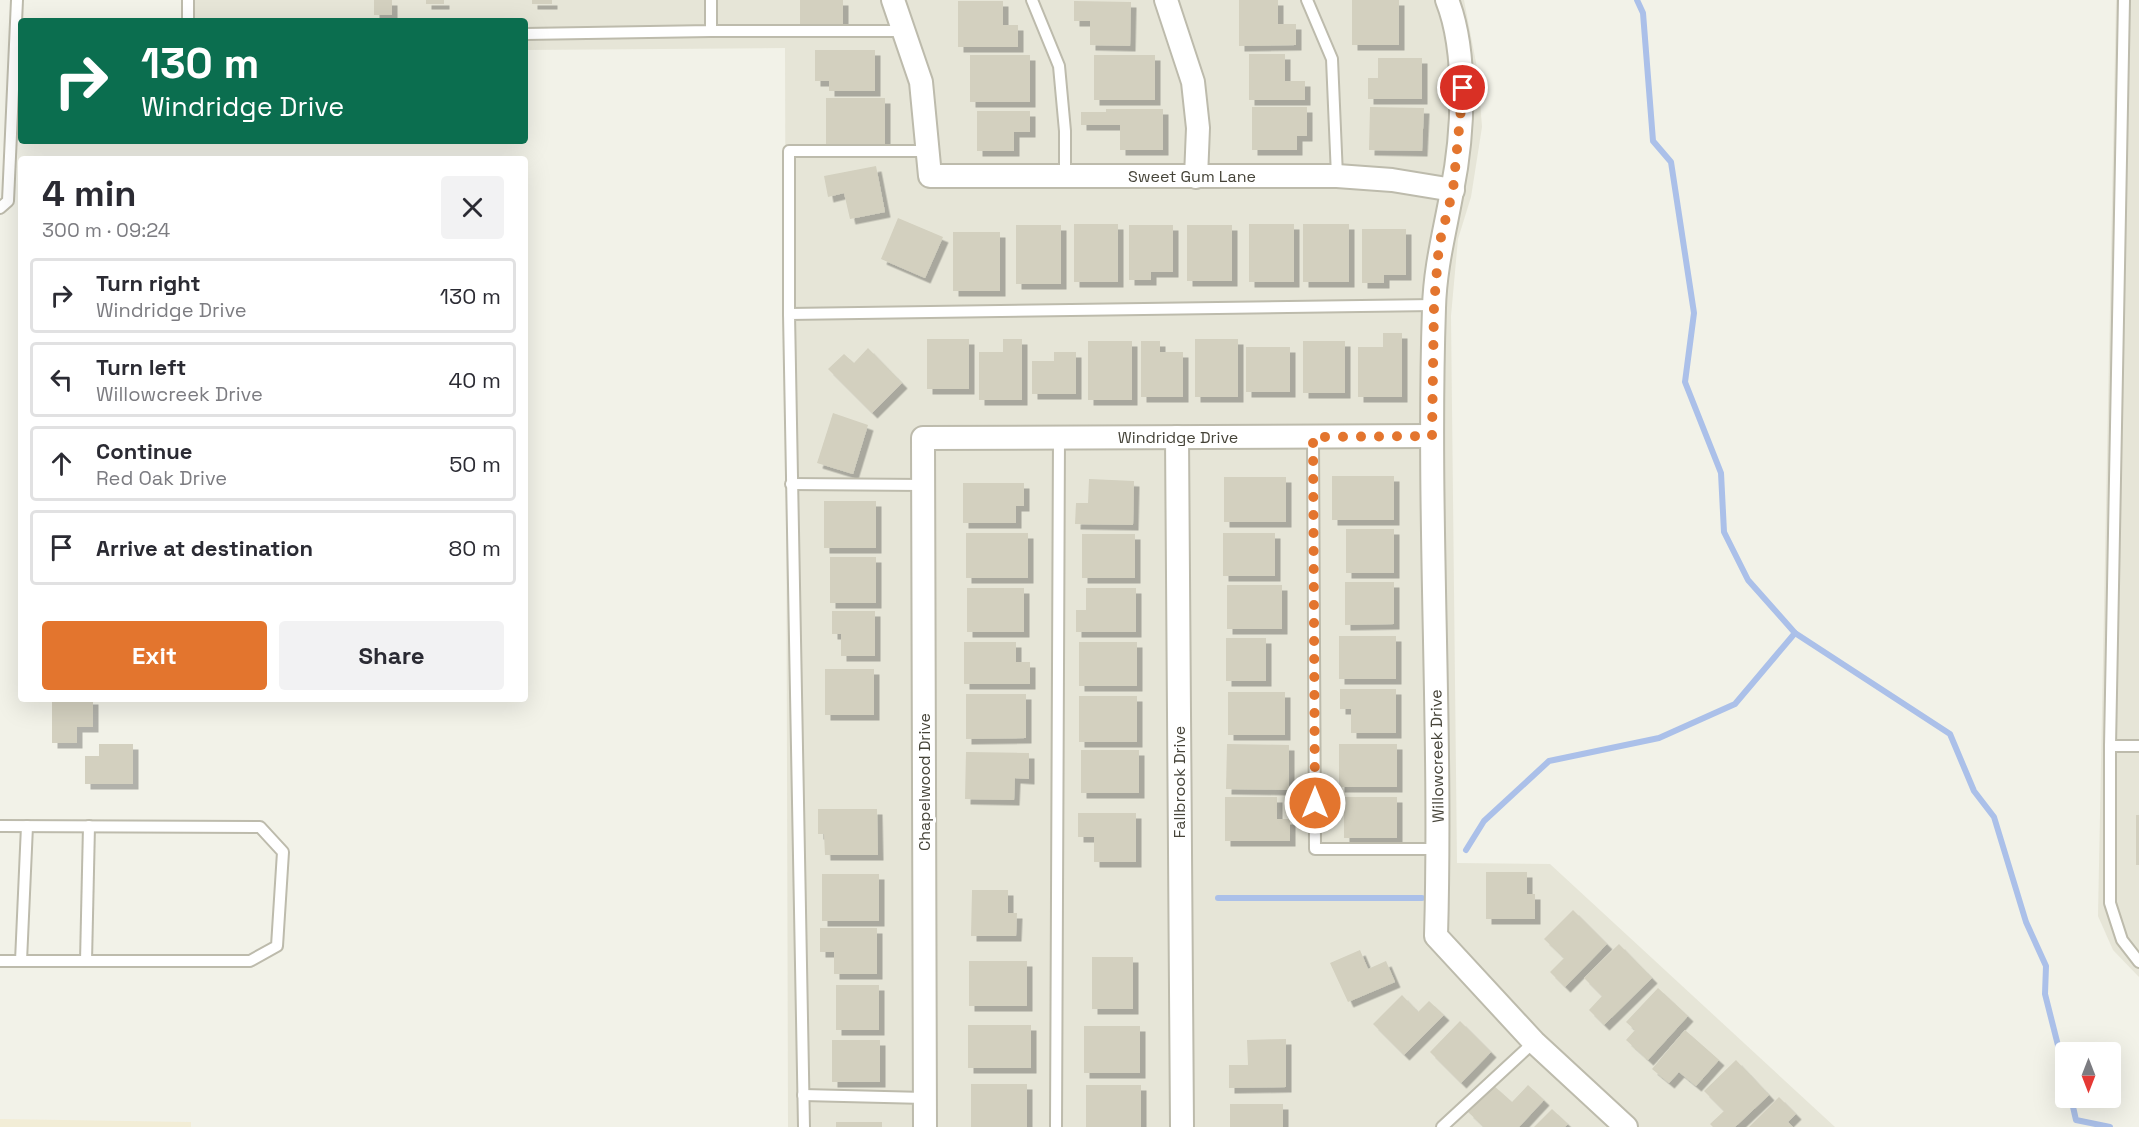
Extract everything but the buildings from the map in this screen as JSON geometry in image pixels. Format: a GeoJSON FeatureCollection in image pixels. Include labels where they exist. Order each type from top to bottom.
{"type":"FeatureCollection","features":[{"type":"Feature","properties":{"kind":"street"},"geometry":{"type":"LineString","coordinates":[[893,0],[921,82],[928,151]]}},
{"type":"Feature","properties":{"kind":"street"},"geometry":{"type":"LineString","coordinates":[[1166,0],[1193,82],[1198,128],[1196,177]]}},
{"type":"Feature","properties":{"kind":"street","name":"Willowcreek Drive"},"geometry":{"type":"LineString","coordinates":[[1446,0],[1453,15],[1463,88],[1453,190],[1439,245],[1434,305],[1432,436],[1438,849],[1436,936],[1534,1042],[1626,1127]]}},
{"type":"Feature","properties":{"kind":"street","name":"Sweet Gum Lane"},"geometry":{"type":"LineString","coordinates":[[928,151],[930,176],[1337,176],[1392,180],[1453,190]]}},
{"type":"Feature","properties":{"kind":"street","name":"Windridge Drive"},"geometry":{"type":"LineString","coordinates":[[923,438],[1432,436]]}},
{"type":"Feature","properties":{"kind":"street","name":"Fallbrook Drive"},"geometry":{"type":"LineString","coordinates":[[1177,437],[1182,1127]]}},
{"type":"Feature","properties":{"kind":"street","name":"Chapelwood Drive"},"geometry":{"type":"LineString","coordinates":[[923,438],[926,1127]]}},
{"type":"Feature","properties":{"kind":"lane"},"geometry":{"type":"LineString","coordinates":[[1,208],[8,201],[17,0]]}},
{"type":"Feature","properties":{"kind":"lane"},"geometry":{"type":"LineString","coordinates":[[188,0],[189,18]]}},
{"type":"Feature","properties":{"kind":"lane"},"geometry":{"type":"LineString","coordinates":[[711,0],[711,32]]}},
{"type":"Feature","properties":{"kind":"lane"},"geometry":{"type":"LineString","coordinates":[[1032,0],[1059,66],[1065,131],[1065,176]]}},
{"type":"Feature","properties":{"kind":"lane"},"geometry":{"type":"LineString","coordinates":[[1307,0],[1332,59],[1337,176]]}},
{"type":"Feature","properties":{"kind":"lane"},"geometry":{"type":"LineString","coordinates":[[2124,0],[2110,746],[2110,903],[2122,940],[2139,962]]}},
{"type":"Feature","properties":{"kind":"lane"},"geometry":{"type":"LineString","coordinates":[[528,33],[905,30]]}},
{"type":"Feature","properties":{"kind":"lane"},"geometry":{"type":"LineString","coordinates":[[804,1127],[791,484],[789,151],[928,151]]}},
{"type":"Feature","properties":{"kind":"lane"},"geometry":{"type":"LineString","coordinates":[[789,314],[1434,305]]}},
{"type":"Feature","properties":{"kind":"lane"},"geometry":{"type":"LineString","coordinates":[[1056,1127],[1059,437]]}},
{"type":"Feature","properties":{"kind":"lane"},"geometry":{"type":"LineString","coordinates":[[1313,437],[1315,849],[1438,849]]}},
{"type":"Feature","properties":{"kind":"lane"},"geometry":{"type":"LineString","coordinates":[[791,484],[923,485]]}},
{"type":"Feature","properties":{"kind":"lane"},"geometry":{"type":"LineString","coordinates":[[2110,746],[2139,746]]}},
{"type":"Feature","properties":{"kind":"lane"},"geometry":{"type":"LineString","coordinates":[[0,826],[260,827],[283,852],[277,946],[250,961],[0,961]]}},
{"type":"Feature","properties":{"kind":"lane"},"geometry":{"type":"LineString","coordinates":[[21,961],[27,826]]}},
{"type":"Feature","properties":{"kind":"lane"},"geometry":{"type":"LineString","coordinates":[[86,961],[89,826]]}},
{"type":"Feature","properties":{"kind":"lane"},"geometry":{"type":"LineString","coordinates":[[1442,1127],[1534,1042]]}},
{"type":"Feature","properties":{"kind":"lane"},"geometry":{"type":"LineString","coordinates":[[803,1095],[925,1098]]}},
{"type":"Feature","properties":{"kind":"shaded area"},"geometry":{"type":"Polygon","coordinates":[[[183,0],[1464,0],[1478,73],[1482,127],[1471,197],[1458,239],[1451,316],[1457,863],[1550,864],[1835,1127],[788,1127],[785,48],[528,50],[528,18],[183,18],[183,0]]]}},
{"type":"Feature","properties":{"kind":"shaded area"},"geometry":{"type":"Polygon","coordinates":[[[2116,0],[2139,0],[2139,977],[2113,950],[2098,916],[2116,0]]]}},
{"type":"Feature","properties":{"kind":"shaded area"},"geometry":{"type":"Polygon","coordinates":[[[0,1119],[191,1122],[191,1127],[0,1127],[0,1119]]]}},
{"type":"Feature","properties":{"kind":"waterway"},"geometry":{"type":"LineString","coordinates":[[1637,0],[1643,13],[1653,141],[1671,162],[1694,313],[1685,382],[1721,473],[1724,532],[1748,580],[1795,633],[1950,734],[1974,791],[1994,817],[2026,922],[2046,966],[2045,994],[2057,1042]]}},
{"type":"Feature","properties":{"kind":"waterway"},"geometry":{"type":"LineString","coordinates":[[1466,850],[1484,821],[1549,761],[1659,738],[1735,704],[1795,633]]}},
{"type":"Feature","properties":{"kind":"waterway"},"geometry":{"type":"LineString","coordinates":[[1218,898],[1422,898]]}},
{"type":"Feature","properties":{"kind":"waterway"},"geometry":{"type":"LineString","coordinates":[[2073,1108],[2076,1120],[2110,1127]]}},
{"type":"Feature","properties":{"kind":"route"},"geometry":{"type":"LineString","coordinates":[[1315,803],[1313,437],[1432,436],[1434,305],[1439,245],[1453,190],[1463,88]]}}]}
